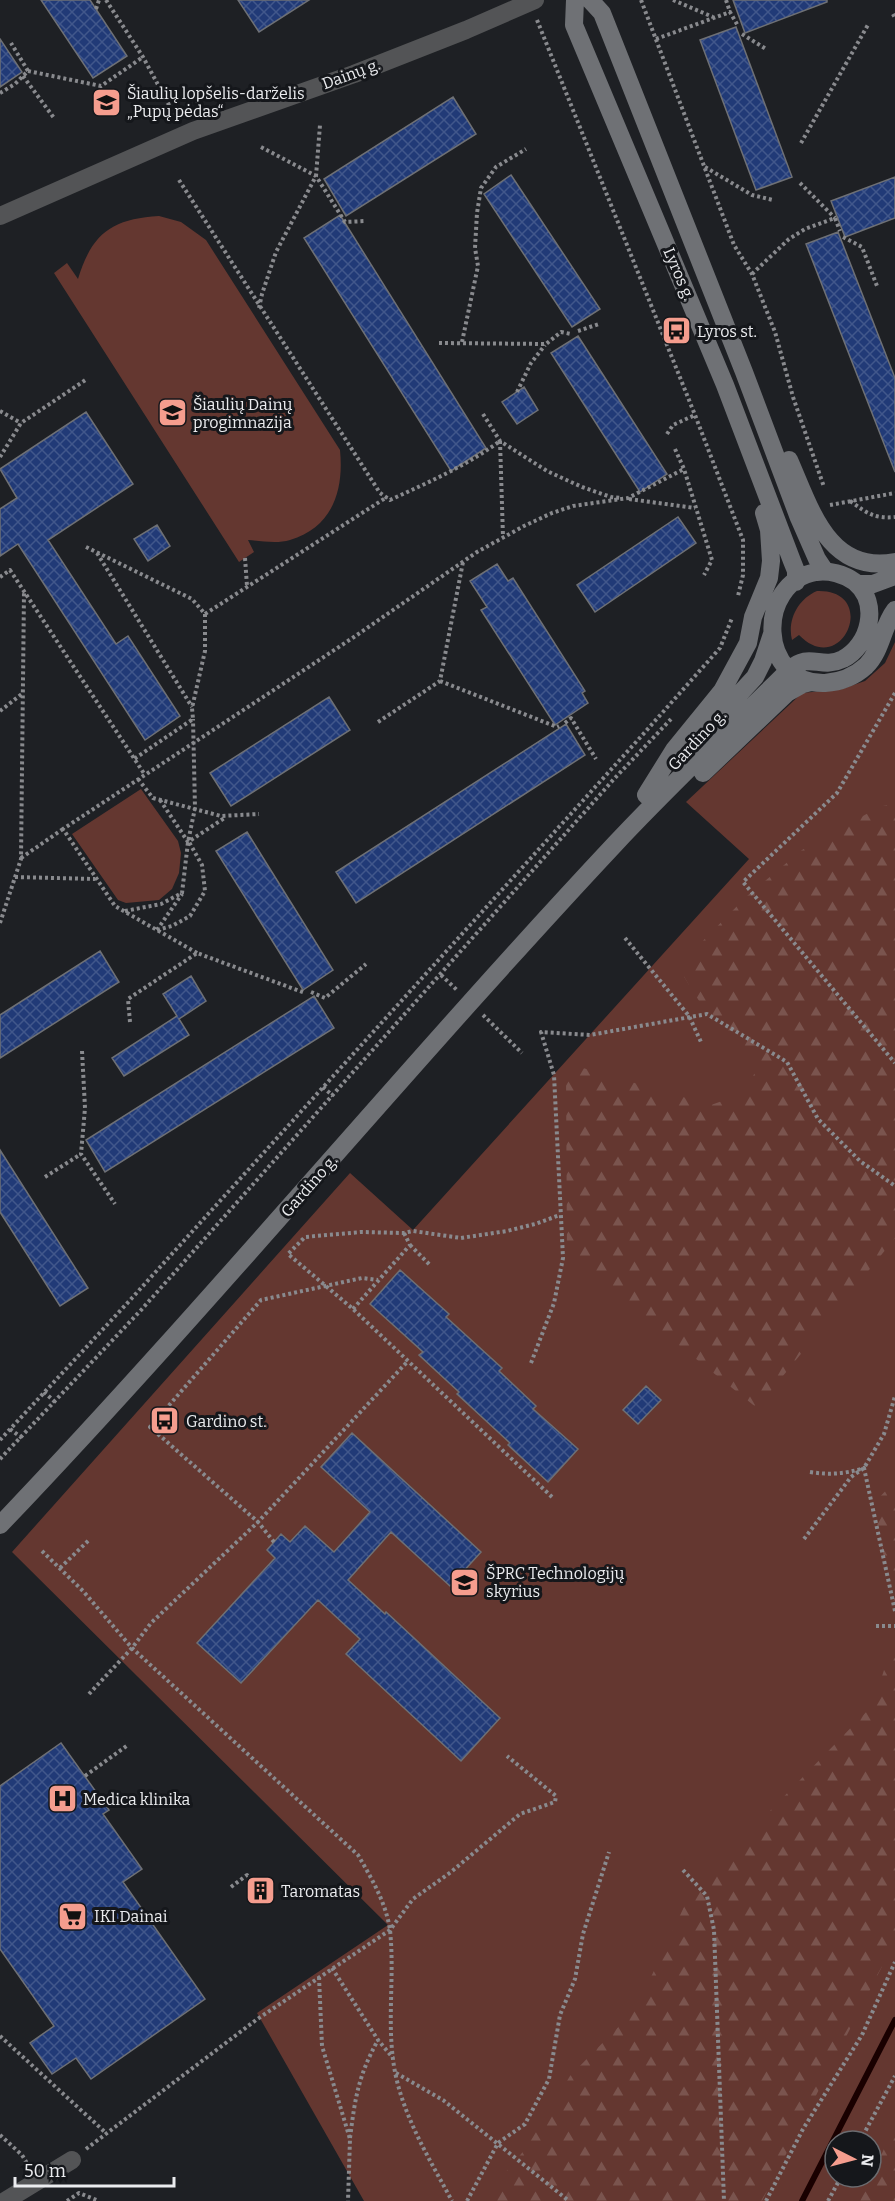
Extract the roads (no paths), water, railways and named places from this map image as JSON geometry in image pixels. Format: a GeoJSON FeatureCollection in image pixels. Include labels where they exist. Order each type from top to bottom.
{"type":"FeatureCollection","features":[{"type":"Feature","properties":{"kind":"main road","name":"Lyros g."},"geometry":{"type":"LineString","coordinates":[[575,0],[574,25],[725,385],[796,571],[796,582]]}},
{"type":"Feature","properties":{"kind":"main road","name":"Lyros g."},"geometry":{"type":"LineString","coordinates":[[590,0],[602,13],[744,372],[799,518],[817,559],[825,571]]}},
{"type":"Feature","properties":{"kind":"main road"},"geometry":{"type":"LineString","coordinates":[[744,372],[764,404],[828,540],[856,559],[878,563],[895,562]]}},
{"type":"Feature","properties":{"kind":"main road"},"geometry":{"type":"LineString","coordinates":[[646,795],[674,750],[722,692],[735,670],[748,643],[753,617],[769,578],[771,561],[769,530],[725,385]]}},
{"type":"Feature","properties":{"kind":"main road"},"geometry":{"type":"LineString","coordinates":[[825,571],[836,573],[857,584],[873,584],[895,576]]}},
{"type":"Feature","properties":{"kind":"main road","name":"Gardino g."},"geometry":{"type":"LineString","coordinates":[[615,844],[646,795],[755,677],[763,662],[772,634],[772,623],[778,604],[787,589],[814,572],[825,571]]}},
{"type":"Feature","properties":{"kind":"main road","name":"Gardino g."},"geometry":{"type":"LineString","coordinates":[[0,1526],[135,1381],[461,1013],[615,844],[797,663],[804,660],[830,663],[841,660],[858,649],[867,631],[869,610],[857,584]]}},
{"type":"Feature","properties":{"kind":"main road"},"geometry":{"type":"LineString","coordinates":[[615,844],[655,818],[787,693],[803,684],[838,681],[856,674],[877,653],[889,618],[895,610]]}},
{"type":"Feature","properties":{"kind":"main road"},"geometry":{"type":"LineString","coordinates":[[772,634],[775,650],[789,670],[797,677],[811,682]]}},
{"type":"Feature","properties":{"kind":"street","name":"Dainų g."},"geometry":{"type":"LineString","coordinates":[[0,216],[184,135],[354,74],[535,0]]}},
{"type":"Feature","properties":{"kind":"street"},"geometry":{"type":"LineString","coordinates":[[5,2201],[72,2160]]}},
{"type":"Feature","properties":{"kind":"waterway"},"geometry":{"type":"LineString","coordinates":[[802,2201],[895,2020]]}},
{"type":"Feature","properties":{"kind":"place","name":"Šiaulių lopšelis-darželis „Pupų pėdas“"},"geometry":{"type":"Point","coordinates":[106,102]}},
{"type":"Feature","properties":{"kind":"place","name":"Lyros st."},"geometry":{"type":"Point","coordinates":[676,331]}},
{"type":"Feature","properties":{"kind":"place","name":"Šiaulių Dainų progimnazija"},"geometry":{"type":"Point","coordinates":[172,413]}},
{"type":"Feature","properties":{"kind":"place","name":"Gardino st."},"geometry":{"type":"Point","coordinates":[165,1421]}},
{"type":"Feature","properties":{"kind":"place","name":"ŠPRC Technologijų skyrius"},"geometry":{"type":"Point","coordinates":[465,1582]}},
{"type":"Feature","properties":{"kind":"place","name":"Medica klinika"},"geometry":{"type":"Point","coordinates":[62,1799]}},
{"type":"Feature","properties":{"kind":"place","name":"Taromatas"},"geometry":{"type":"Point","coordinates":[260,1891]}},
{"type":"Feature","properties":{"kind":"place","name":"IKI Dainai"},"geometry":{"type":"Point","coordinates":[73,1916]}}]}
